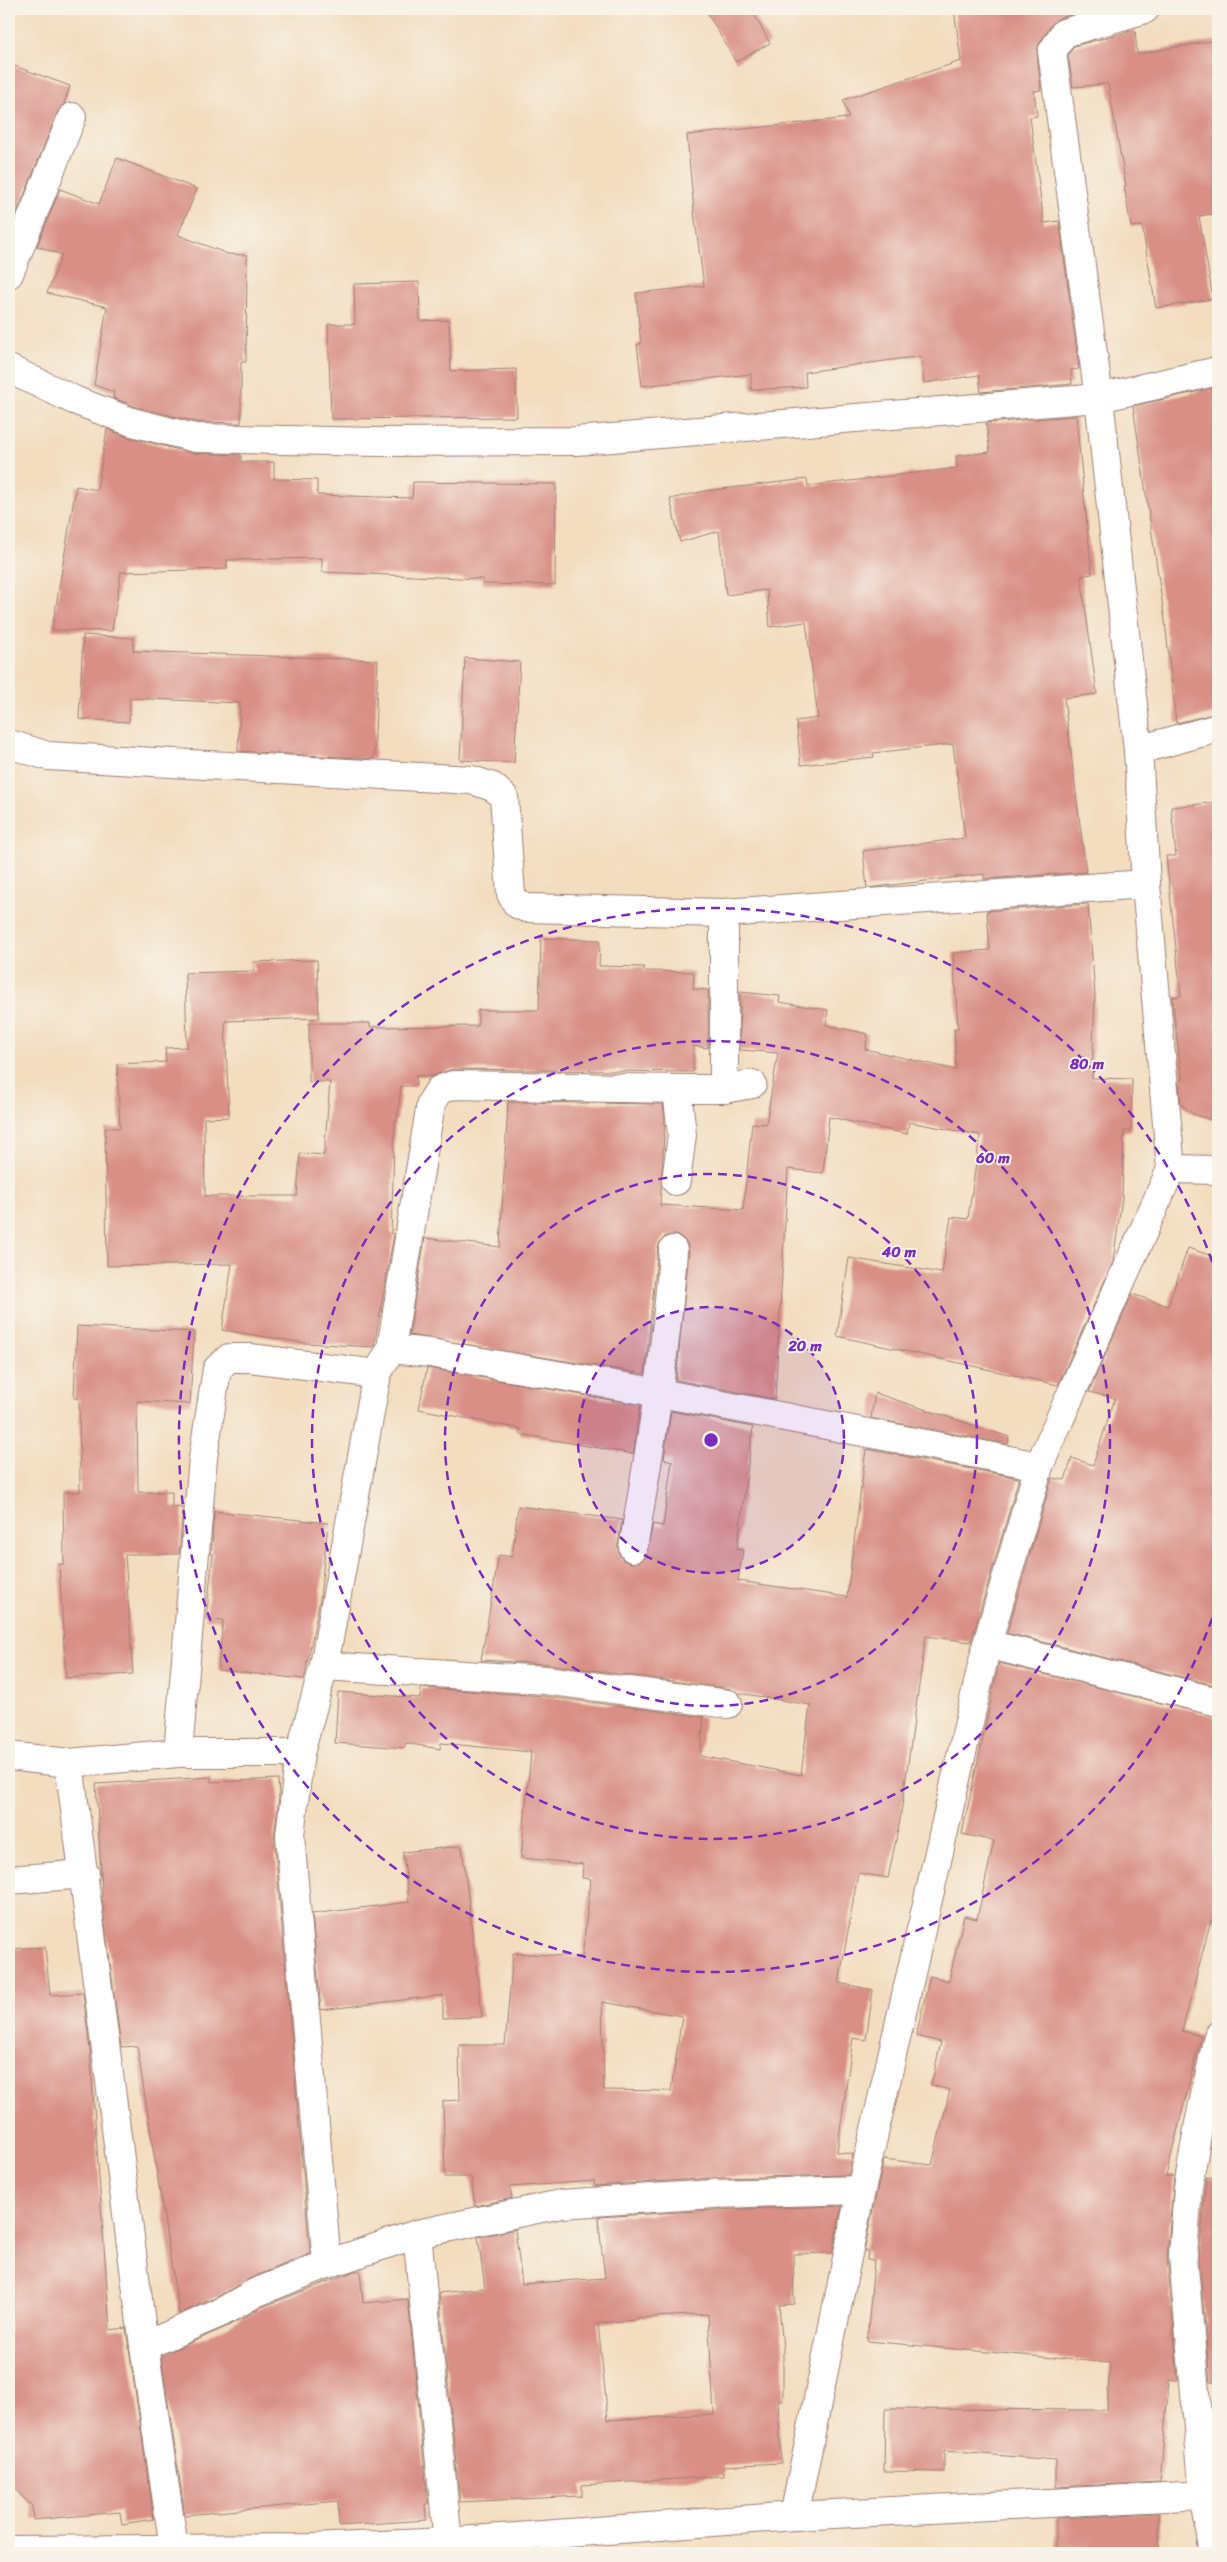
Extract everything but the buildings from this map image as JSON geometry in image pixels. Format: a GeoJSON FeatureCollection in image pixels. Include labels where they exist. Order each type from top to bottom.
{"type":"FeatureCollection","features":[{"type":"Feature","properties":{"kind":"street"},"geometry":{"type":"LineString","coordinates":[[794,2516],[861,2190],[987,1644],[1039,1466],[1171,1169],[1146,884],[1138,750],[1099,398],[1052,52],[1064,33],[1144,9]]}},
{"type":"Feature","properties":{"kind":"street"},"geometry":{"type":"LineString","coordinates":[[9,274],[72,118]]}},
{"type":"Feature","properties":{"kind":"street"},"geometry":{"type":"LineString","coordinates":[[9,369],[74,400],[132,422],[195,438],[378,442],[576,441],[1099,398],[1218,370]]}},
{"type":"Feature","properties":{"kind":"street"},"geometry":{"type":"LineString","coordinates":[[1138,750],[1218,728]]}},
{"type":"Feature","properties":{"kind":"street"},"geometry":{"type":"LineString","coordinates":[[9,744],[48,756],[472,780],[493,787],[504,797],[511,894],[517,904],[526,908],[724,913],[1146,884]]}},
{"type":"Feature","properties":{"kind":"street"},"geometry":{"type":"LineString","coordinates":[[724,913],[724,1089]]}},
{"type":"Feature","properties":{"kind":"street"},"geometry":{"type":"LineString","coordinates":[[327,2264],[290,1835],[300,1753],[324,1666],[376,1374],[391,1349],[431,1102],[439,1090],[453,1085],[724,1089],[752,1084]]}},
{"type":"Feature","properties":{"kind":"street"},"geometry":{"type":"LineString","coordinates":[[676,1181],[682,1135],[677,1089]]}},
{"type":"Feature","properties":{"kind":"street"},"geometry":{"type":"LineString","coordinates":[[1171,1169],[1218,1170]]}},
{"type":"Feature","properties":{"kind":"street"},"geometry":{"type":"LineString","coordinates":[[633,1548],[660,1393],[670,1306],[673,1250]]}},
{"type":"Feature","properties":{"kind":"street"},"geometry":{"type":"LineString","coordinates":[[391,1349],[430,1353],[660,1393],[1039,1466]]}},
{"type":"Feature","properties":{"kind":"street"},"geometry":{"type":"LineString","coordinates":[[178,1753],[203,1458],[217,1369],[229,1358],[250,1358],[376,1374]]}},
{"type":"Feature","properties":{"kind":"street"},"geometry":{"type":"LineString","coordinates":[[987,1644],[1218,1702]]}},
{"type":"Feature","properties":{"kind":"street"},"geometry":{"type":"LineString","coordinates":[[324,1666],[545,1680],[728,1704]]}},
{"type":"Feature","properties":{"kind":"street"},"geometry":{"type":"LineString","coordinates":[[9,1756],[69,1763],[178,1753],[300,1753]]}},
{"type":"Feature","properties":{"kind":"street"},"geometry":{"type":"LineString","coordinates":[[69,1763],[85,1874],[144,2346],[174,2548]]}},
{"type":"Feature","properties":{"kind":"street"},"geometry":{"type":"LineString","coordinates":[[9,1880],[85,1874]]}},
{"type":"Feature","properties":{"kind":"street"},"geometry":{"type":"LineString","coordinates":[[1214,2553],[1211,2494],[1183,2256],[1188,2187],[1201,2113],[1218,2036]]}},
{"type":"Feature","properties":{"kind":"street"},"geometry":{"type":"LineString","coordinates":[[144,2346],[220,2313],[255,2294],[327,2264],[417,2234],[561,2204],[713,2194],[861,2190]]}},
{"type":"Feature","properties":{"kind":"street"},"geometry":{"type":"LineString","coordinates":[[417,2234],[448,2542]]}},
{"type":"Feature","properties":{"kind":"street"},"geometry":{"type":"LineString","coordinates":[[9,2550],[312,2548],[448,2542],[794,2516],[1211,2494]]}}]}
